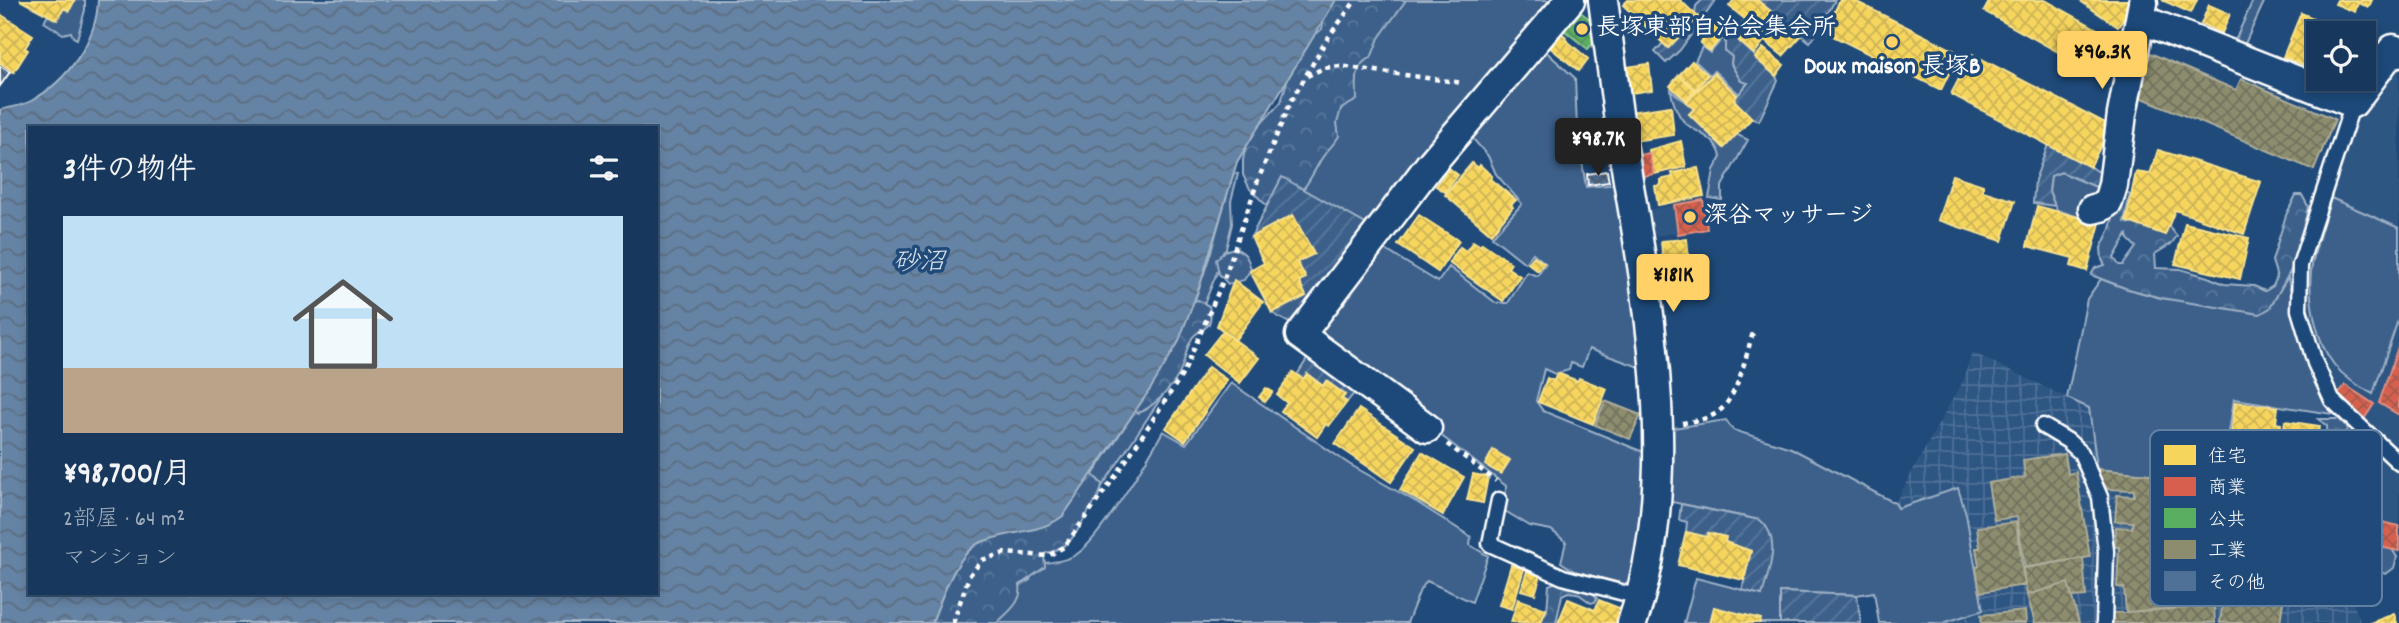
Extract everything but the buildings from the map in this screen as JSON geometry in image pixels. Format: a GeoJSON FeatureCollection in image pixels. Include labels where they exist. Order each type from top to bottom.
{"type":"FeatureCollection","features":[{"type":"Feature","properties":{"kind":"street"},"geometry":{"type":"LineString","coordinates":[[1427,428],[1300,335],[1429,166],[1570,0]]}},
{"type":"Feature","properties":{"kind":"street"},"geometry":{"type":"LineString","coordinates":[[1603,0],[1646,292],[1660,468],[1652,539],[1636,610]]}},
{"type":"Feature","properties":{"kind":"street"},"geometry":{"type":"LineString","coordinates":[[2093,209],[2101,208],[2108,202],[2113,185],[2122,114],[2142,9],[2353,103],[2393,49],[2399,52]]}},
{"type":"Feature","properties":{"kind":"lane"},"geometry":{"type":"LineString","coordinates":[[2353,103],[2300,265],[2299,310],[2315,363],[2332,400],[2364,430]]}},
{"type":"Feature","properties":{"kind":"lane"},"geometry":{"type":"LineString","coordinates":[[2043,426],[2068,440],[2081,453],[2100,498],[2106,551],[2104,623]]}},
{"type":"Feature","properties":{"kind":"lane"},"geometry":{"type":"LineString","coordinates":[[2382,447],[2399,463]]}},
{"type":"Feature","properties":{"kind":"lane"},"geometry":{"type":"LineString","coordinates":[[1499,500],[1490,544],[1636,610]]}},
{"type":"Feature","properties":{"kind":"path"},"geometry":{"type":"LineString","coordinates":[[953,623],[969,576],[982,560],[1004,553],[1048,556],[1064,547],[1117,474],[1184,372],[1225,275],[1258,180],[1290,103],[1327,38],[1356,0]]}},
{"type":"Feature","properties":{"kind":"path"},"geometry":{"type":"LineString","coordinates":[[1304,78],[1324,68],[1340,66],[1495,87]]}},
{"type":"Feature","properties":{"kind":"path"},"geometry":{"type":"LineString","coordinates":[[1657,429],[1709,417],[1725,407],[1733,394],[1754,329]]}},
{"type":"Feature","properties":{"kind":"path"},"geometry":{"type":"LineString","coordinates":[[1427,428],[1499,483],[1499,500]]}},
{"type":"Feature","properties":{"kind":"shaded area"},"geometry":{"type":"Polygon","coordinates":[[[2399,52],[2399,553],[2382,551],[2382,430],[2363,430],[2332,400],[2298,294],[2353,103],[2364,91],[2376,91],[2376,78],[2399,52]]]}},
{"type":"Feature","properties":{"kind":"shaded area"},"geometry":{"type":"Polygon","coordinates":[[[1703,200],[1707,229],[1638,238],[1634,212],[1703,200]]]}},
{"type":"Feature","properties":{"kind":"shaded area"},"geometry":{"type":"Polygon","coordinates":[[[1972,352],[2089,408],[2096,469],[2150,474],[2150,606],[2354,606],[2361,623],[1943,623],[1983,610],[1958,488],[1898,508],[1895,503],[1964,378],[1972,352]]]}},
{"type":"Feature","properties":{"kind":"green space"},"geometry":{"type":"Polygon","coordinates":[[[75,0],[85,0],[77,39],[71,32],[63,34],[44,22],[48,15],[57,20],[64,8],[75,0]]]}},
{"type":"Feature","properties":{"kind":"green space"},"geometry":{"type":"Polygon","coordinates":[[[1331,0],[1406,0],[1379,38],[1371,58],[1361,65],[1357,76],[1357,100],[1341,109],[1337,123],[1339,136],[1304,188],[1295,195],[1267,206],[1250,189],[1243,175],[1243,160],[1250,132],[1281,102],[1289,74],[1308,41],[1322,29],[1326,4],[1331,0]]]}},
{"type":"Feature","properties":{"kind":"green space"},"geometry":{"type":"Polygon","coordinates":[[[1390,0],[1558,0],[1369,226],[1282,177],[1390,0]]]}},
{"type":"Feature","properties":{"kind":"green space"},"geometry":{"type":"Polygon","coordinates":[[[1702,0],[1716,0],[1680,50],[1666,63],[1655,52],[1663,43],[1669,48],[1698,17],[1695,14],[1696,6],[1702,0]]]}},
{"type":"Feature","properties":{"kind":"green space"},"geometry":{"type":"Polygon","coordinates":[[[1757,0],[1835,0],[1810,42],[1757,0]]]}},
{"type":"Feature","properties":{"kind":"green space"},"geometry":{"type":"Polygon","coordinates":[[[2253,0],[2265,0],[2243,48],[2234,43],[2253,0]]]}},
{"type":"Feature","properties":{"kind":"green space"},"geometry":{"type":"Polygon","coordinates":[[[1730,32],[1737,34],[1739,41],[1778,81],[1759,121],[1752,118],[1734,100],[1748,83],[1741,81],[1731,64],[1732,57],[1725,51],[1725,40],[1730,32]]]}},
{"type":"Feature","properties":{"kind":"green space"},"geometry":{"type":"Polygon","coordinates":[[[1726,34],[1729,35],[1725,40],[1732,57],[1731,64],[1741,81],[1748,83],[1739,94],[1714,71],[1710,75],[1695,61],[1702,47],[1710,53],[1726,34]]]}},
{"type":"Feature","properties":{"kind":"green space"},"geometry":{"type":"Polygon","coordinates":[[[1542,48],[1575,78],[1577,129],[1586,187],[1619,184],[1642,368],[1589,349],[1582,367],[1571,363],[1569,370],[1555,374],[1544,369],[1536,401],[1543,411],[1653,456],[1633,586],[1576,572],[1561,562],[1566,542],[1551,530],[1530,526],[1505,511],[1506,486],[1318,340],[1318,327],[1379,246],[1438,282],[1449,267],[1496,303],[1508,303],[1527,272],[1537,276],[1546,264],[1533,253],[1525,263],[1492,237],[1522,204],[1496,174],[1488,156],[1467,132],[1542,48]]]}},
{"type":"Feature","properties":{"kind":"green space"},"geometry":{"type":"Polygon","coordinates":[[[1671,90],[1694,109],[1689,114],[1723,147],[1736,134],[1748,140],[1722,186],[1722,200],[1709,198],[1714,170],[1721,157],[1717,146],[1682,119],[1674,105],[1671,90]]]}},
{"type":"Feature","properties":{"kind":"green space"},"geometry":{"type":"Polygon","coordinates":[[[2048,145],[2107,176],[2101,189],[2061,172],[2051,176],[2049,191],[2055,206],[2033,203],[2035,180],[2048,145]]]}},
{"type":"Feature","properties":{"kind":"green space"},"geometry":{"type":"Polygon","coordinates":[[[2061,172],[2101,189],[2094,222],[2057,210],[2049,191],[2050,176],[2061,172]]]}},
{"type":"Feature","properties":{"kind":"green space"},"geometry":{"type":"Polygon","coordinates":[[[1233,173],[1238,174],[1231,201],[1232,224],[1225,253],[1200,314],[1188,321],[1211,252],[1233,173]]]}},
{"type":"Feature","properties":{"kind":"green space"},"geometry":{"type":"Polygon","coordinates":[[[1282,177],[1369,226],[1338,274],[1329,271],[1296,327],[1272,313],[1306,296],[1299,281],[1305,277],[1297,262],[1313,253],[1293,215],[1251,237],[1282,177]]]}},
{"type":"Feature","properties":{"kind":"green space"},"geometry":{"type":"Polygon","coordinates":[[[2125,192],[2130,195],[2124,222],[2131,224],[2134,218],[2161,216],[2177,236],[2171,244],[2155,254],[2156,268],[2180,269],[2224,284],[2254,286],[2265,291],[2273,286],[2277,277],[2272,261],[2286,215],[2296,195],[2302,195],[2308,206],[2291,270],[2270,308],[2260,314],[2161,298],[2091,275],[2095,268],[2105,265],[2101,248],[2110,229],[2117,201],[2125,192]],[[2127,235],[2114,258],[2119,265],[2123,265],[2136,247],[2127,235]]]}},
{"type":"Feature","properties":{"kind":"green space"},"geometry":{"type":"Polygon","coordinates":[[[2331,198],[2399,228],[2399,317],[2373,394],[2350,380],[2334,365],[2323,346],[2314,315],[2310,290],[2311,272],[2331,198]]]}},
{"type":"Feature","properties":{"kind":"green space"},"geometry":{"type":"Polygon","coordinates":[[[1234,248],[1246,256],[1251,269],[1244,280],[1228,284],[1219,274],[1216,260],[1224,251],[1234,248]]]}},
{"type":"Feature","properties":{"kind":"green space"},"geometry":{"type":"Polygon","coordinates":[[[2288,277],[2296,324],[2332,414],[2234,399],[2229,430],[2150,430],[2150,474],[2095,469],[2089,408],[2067,398],[2087,299],[2101,279],[2161,298],[2272,302],[2288,277]]]}},
{"type":"Feature","properties":{"kind":"green space"},"geometry":{"type":"Polygon","coordinates":[[[1198,300],[1209,306],[1211,315],[1208,325],[1191,340],[1180,372],[1170,387],[1155,403],[1138,413],[1135,411],[1139,400],[1194,301],[1198,300]]]}},
{"type":"Feature","properties":{"kind":"green space"},"geometry":{"type":"Polygon","coordinates":[[[1311,353],[1359,387],[1347,402],[1342,399],[1345,394],[1326,381],[1323,386],[1307,374],[1303,379],[1297,375],[1311,353]]]}},
{"type":"Feature","properties":{"kind":"green space"},"geometry":{"type":"Polygon","coordinates":[[[1231,383],[1349,464],[1471,537],[1470,545],[1488,556],[1472,602],[1427,581],[1420,590],[1407,623],[991,623],[1010,591],[1030,580],[1035,564],[1067,559],[1077,554],[1098,533],[1163,431],[1186,444],[1231,383]]]}},
{"type":"Feature","properties":{"kind":"green space"},"geometry":{"type":"Polygon","coordinates":[[[1169,386],[1087,509],[1073,505],[1135,411],[1138,413],[1146,410],[1169,386]]]}},
{"type":"Feature","properties":{"kind":"green space"},"geometry":{"type":"Polygon","coordinates":[[[2318,419],[2339,419],[2348,428],[2327,430],[2327,426],[2318,419]]]}},
{"type":"Feature","properties":{"kind":"green space"},"geometry":{"type":"Polygon","coordinates":[[[1726,420],[1733,430],[1791,448],[1895,503],[1898,508],[1958,488],[1966,514],[1983,610],[1943,623],[1879,623],[1874,592],[1857,595],[1780,592],[1780,623],[1760,623],[1760,619],[1714,608],[1710,623],[1684,623],[1696,578],[1762,595],[1751,518],[1667,501],[1666,429],[1726,420]]]}},
{"type":"Feature","properties":{"kind":"green space"},"geometry":{"type":"Polygon","coordinates":[[[1083,473],[1093,475],[1102,484],[1098,496],[1071,540],[1044,554],[1045,567],[1020,585],[1017,602],[1006,615],[997,623],[927,623],[966,542],[1083,473]]]}},
{"type":"Feature","properties":{"kind":"green space"},"geometry":{"type":"Polygon","coordinates":[[[1681,504],[1760,520],[1767,527],[1771,536],[1772,555],[1762,595],[1742,590],[1751,551],[1725,542],[1725,537],[1708,533],[1707,537],[1686,532],[1687,522],[1679,520],[1681,504]]]}},
{"type":"Feature","properties":{"kind":"green space"},"geometry":{"type":"Polygon","coordinates":[[[2382,541],[2397,557],[2394,568],[2386,574],[2382,573],[2382,541]]]}},
{"type":"Feature","properties":{"kind":"green space"},"geometry":{"type":"Polygon","coordinates":[[[1559,581],[1585,587],[1597,598],[1591,603],[1577,593],[1568,592],[1562,595],[1556,623],[1538,623],[1547,611],[1549,585],[1559,581]]]}},
{"type":"Feature","properties":{"kind":"green space"},"geometry":{"type":"Polygon","coordinates":[[[1780,592],[1857,595],[1861,623],[1780,623],[1780,592]]]}},
{"type":"Feature","properties":{"kind":"water","name":"砂沼"},"geometry":{"type":"Polygon","coordinates":[[[98,0],[1336,0],[1237,162],[1201,282],[1178,343],[1151,388],[1063,516],[1045,526],[991,539],[971,549],[950,578],[932,623],[0,623],[0,110],[31,101],[57,83],[78,58],[92,30],[98,0]]]}},
{"type":"Feature","properties":{"kind":"place","name":"長塚東部自治会集会所"},"geometry":{"type":"Point","coordinates":[1582,29]}},
{"type":"Feature","properties":{"kind":"place","name":"Doux maison 長塚B"},"geometry":{"type":"Point","coordinates":[1892,42]}},
{"type":"Feature","properties":{"kind":"place","name":"深谷マッサージ"},"geometry":{"type":"Point","coordinates":[1690,217]}}]}
